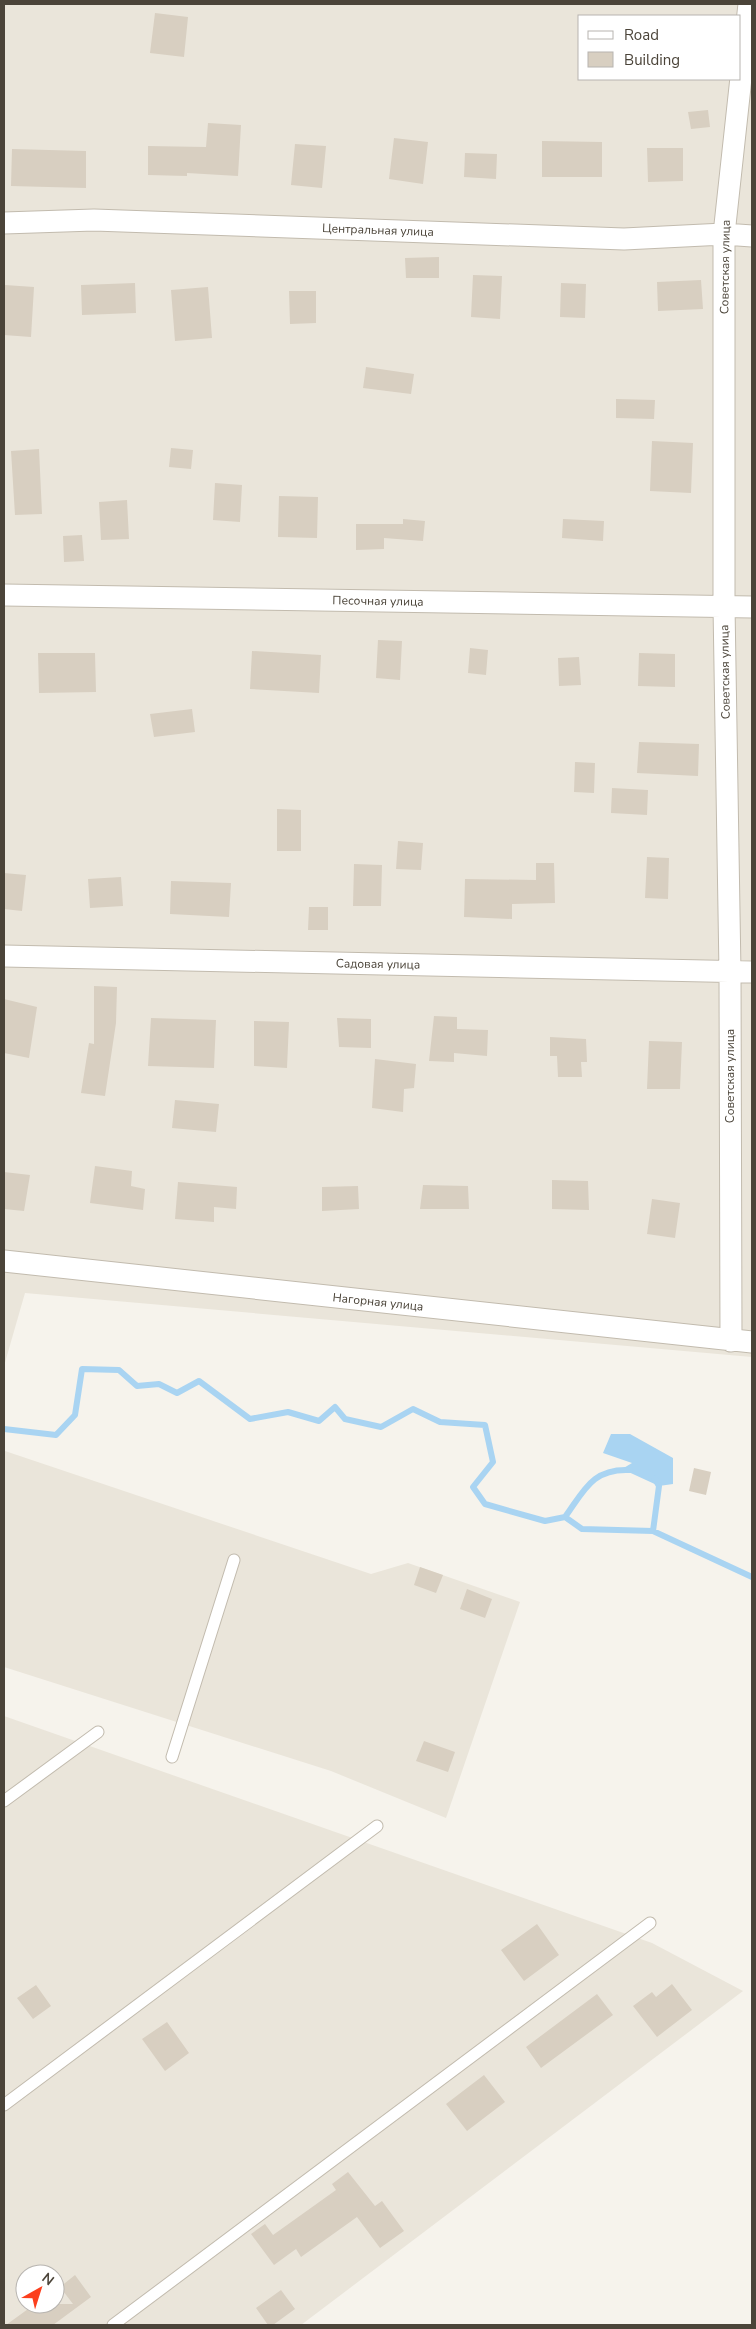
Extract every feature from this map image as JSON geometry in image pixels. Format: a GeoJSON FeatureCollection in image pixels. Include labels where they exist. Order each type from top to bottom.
{"type":"FeatureCollection","features":[{"type":"Feature","properties":{"kind":"street","name":"Советская улица"},"geometry":{"type":"LineString","coordinates":[[741,78],[749,4]]}},
{"type":"Feature","properties":{"kind":"street","name":"Советская улица"},"geometry":{"type":"LineString","coordinates":[[741,80],[724,234],[724,606],[730,972],[742,1341]]}},
{"type":"Feature","properties":{"kind":"street","name":"Центральная улица"},"geometry":{"type":"LineString","coordinates":[[4,222],[94,220],[624,239],[724,234],[752,236]]}},
{"type":"Feature","properties":{"kind":"street","name":"Песочная улица"},"geometry":{"type":"LineString","coordinates":[[4,595],[752,607]]}},
{"type":"Feature","properties":{"kind":"street","name":"Садовая улица"},"geometry":{"type":"LineString","coordinates":[[4,956],[752,972]]}},
{"type":"Feature","properties":{"kind":"street","name":"Нагорная улица"},"geometry":{"type":"LineString","coordinates":[[4,1260],[742,1341]]}},
{"type":"Feature","properties":{"kind":"lane"},"geometry":{"type":"LineString","coordinates":[[172,1756],[234,1560]]}},
{"type":"Feature","properties":{"kind":"lane"},"geometry":{"type":"LineString","coordinates":[[4,1801],[98,1732]]}},
{"type":"Feature","properties":{"kind":"lane"},"geometry":{"type":"LineString","coordinates":[[4,2105],[377,1826]]}},
{"type":"Feature","properties":{"kind":"lane"},"geometry":{"type":"LineString","coordinates":[[113,2325],[650,1923]]}},
{"type":"Feature","properties":{"kind":"shaded area"},"geometry":{"type":"Polygon","coordinates":[[[4,4],[752,4],[752,1357],[25,1293],[4,1366],[4,4]]]}},
{"type":"Feature","properties":{"kind":"shaded area"},"geometry":{"type":"Polygon","coordinates":[[[5,1451],[371,1574],[408,1563],[520,1602],[446,1818],[331,1771],[4,1667],[5,1451]]]}},
{"type":"Feature","properties":{"kind":"shaded area"},"geometry":{"type":"Polygon","coordinates":[[[4,1716],[652,1943],[743,1991],[301,2325],[4,2325],[4,1716]]]}},
{"type":"Feature","properties":{"kind":"water"},"geometry":{"type":"Polygon","coordinates":[[[611,1434],[630,1434],[673,1458],[673,1484],[659,1486],[622,1469],[632,1463],[603,1453],[611,1434]]]}},
{"type":"Feature","properties":{"kind":"building"},"geometry":{"type":"Polygon","coordinates":[[[155,13],[188,17],[184,57],[150,53],[155,13]]]}},
{"type":"Feature","properties":{"kind":"building"},"geometry":{"type":"Polygon","coordinates":[[[708,110],[710,127],[691,129],[688,112],[708,110]]]}},
{"type":"Feature","properties":{"kind":"building"},"geometry":{"type":"Polygon","coordinates":[[[208,123],[241,125],[238,176],[187,173],[187,176],[148,175],[148,146],[206,147],[208,123]]]}},
{"type":"Feature","properties":{"kind":"building"},"geometry":{"type":"Polygon","coordinates":[[[394,138],[428,142],[423,184],[389,179],[394,138]]]}},
{"type":"Feature","properties":{"kind":"building"},"geometry":{"type":"Polygon","coordinates":[[[542,141],[602,142],[602,177],[542,177],[542,141]]]}},
{"type":"Feature","properties":{"kind":"building"},"geometry":{"type":"Polygon","coordinates":[[[295,144],[326,146],[322,188],[291,185],[295,144]]]}},
{"type":"Feature","properties":{"kind":"building"},"geometry":{"type":"Polygon","coordinates":[[[647,148],[683,148],[683,181],[648,182],[647,148]]]}},
{"type":"Feature","properties":{"kind":"building"},"geometry":{"type":"Polygon","coordinates":[[[12,149],[86,151],[86,188],[11,186],[12,149]]]}},
{"type":"Feature","properties":{"kind":"building"},"geometry":{"type":"Polygon","coordinates":[[[465,153],[497,154],[496,179],[464,177],[465,153]]]}},
{"type":"Feature","properties":{"kind":"building"},"geometry":{"type":"Polygon","coordinates":[[[439,257],[439,278],[406,278],[405,258],[439,257]]]}},
{"type":"Feature","properties":{"kind":"building"},"geometry":{"type":"Polygon","coordinates":[[[473,275],[502,276],[500,319],[471,317],[473,275]]]}},
{"type":"Feature","properties":{"kind":"building"},"geometry":{"type":"Polygon","coordinates":[[[701,280],[703,309],[658,311],[657,282],[701,280]]]}},
{"type":"Feature","properties":{"kind":"building"},"geometry":{"type":"Polygon","coordinates":[[[135,283],[136,313],[82,315],[81,285],[135,283]]]}},
{"type":"Feature","properties":{"kind":"building"},"geometry":{"type":"Polygon","coordinates":[[[561,283],[586,284],[585,318],[560,317],[561,283]]]}},
{"type":"Feature","properties":{"kind":"building"},"geometry":{"type":"Polygon","coordinates":[[[5,285],[34,287],[31,337],[4,335],[5,285]]]}},
{"type":"Feature","properties":{"kind":"building"},"geometry":{"type":"Polygon","coordinates":[[[208,287],[212,338],[175,341],[171,290],[208,287]]]}},
{"type":"Feature","properties":{"kind":"building"},"geometry":{"type":"Polygon","coordinates":[[[289,291],[316,291],[316,323],[290,324],[289,291]]]}},
{"type":"Feature","properties":{"kind":"building"},"geometry":{"type":"Polygon","coordinates":[[[366,367],[414,374],[411,394],[363,388],[366,367]]]}},
{"type":"Feature","properties":{"kind":"building"},"geometry":{"type":"Polygon","coordinates":[[[616,399],[655,400],[654,419],[616,418],[616,399]]]}},
{"type":"Feature","properties":{"kind":"building"},"geometry":{"type":"Polygon","coordinates":[[[652,441],[693,443],[691,493],[650,491],[652,441]]]}},
{"type":"Feature","properties":{"kind":"building"},"geometry":{"type":"Polygon","coordinates":[[[171,448],[193,450],[191,469],[169,467],[171,448]]]}},
{"type":"Feature","properties":{"kind":"building"},"geometry":{"type":"Polygon","coordinates":[[[39,449],[42,514],[15,515],[11,451],[39,449]]]}},
{"type":"Feature","properties":{"kind":"building"},"geometry":{"type":"Polygon","coordinates":[[[215,483],[242,485],[240,522],[213,520],[215,483]]]}},
{"type":"Feature","properties":{"kind":"building"},"geometry":{"type":"Polygon","coordinates":[[[279,496],[318,497],[317,538],[278,537],[279,496]]]}},
{"type":"Feature","properties":{"kind":"building"},"geometry":{"type":"Polygon","coordinates":[[[127,500],[129,539],[101,540],[99,502],[127,500]]]}},
{"type":"Feature","properties":{"kind":"building"},"geometry":{"type":"Polygon","coordinates":[[[403,519],[425,521],[423,541],[384,538],[384,549],[356,550],[356,524],[403,524],[403,519]]]}},
{"type":"Feature","properties":{"kind":"building"},"geometry":{"type":"Polygon","coordinates":[[[563,519],[604,521],[603,541],[562,538],[563,519]]]}},
{"type":"Feature","properties":{"kind":"building"},"geometry":{"type":"Polygon","coordinates":[[[82,535],[84,561],[64,562],[63,536],[82,535]]]}},
{"type":"Feature","properties":{"kind":"building"},"geometry":{"type":"Polygon","coordinates":[[[378,640],[402,641],[400,680],[376,678],[378,640]]]}},
{"type":"Feature","properties":{"kind":"building"},"geometry":{"type":"Polygon","coordinates":[[[470,648],[488,650],[486,675],[468,673],[470,648]]]}},
{"type":"Feature","properties":{"kind":"building"},"geometry":{"type":"Polygon","coordinates":[[[252,651],[321,655],[319,693],[250,689],[252,651]]]}},
{"type":"Feature","properties":{"kind":"building"},"geometry":{"type":"Polygon","coordinates":[[[38,653],[95,653],[96,692],[39,693],[38,653]]]}},
{"type":"Feature","properties":{"kind":"building"},"geometry":{"type":"Polygon","coordinates":[[[639,653],[675,654],[675,687],[638,686],[639,653]]]}},
{"type":"Feature","properties":{"kind":"building"},"geometry":{"type":"Polygon","coordinates":[[[579,657],[581,685],[559,686],[558,658],[579,657]]]}},
{"type":"Feature","properties":{"kind":"building"},"geometry":{"type":"Polygon","coordinates":[[[192,709],[195,732],[154,737],[150,714],[192,709]]]}},
{"type":"Feature","properties":{"kind":"building"},"geometry":{"type":"Polygon","coordinates":[[[639,742],[699,744],[698,776],[637,773],[639,742]]]}},
{"type":"Feature","properties":{"kind":"building"},"geometry":{"type":"Polygon","coordinates":[[[575,762],[595,763],[594,793],[574,792],[575,762]]]}},
{"type":"Feature","properties":{"kind":"building"},"geometry":{"type":"Polygon","coordinates":[[[612,788],[648,790],[647,815],[611,813],[612,788]]]}},
{"type":"Feature","properties":{"kind":"building"},"geometry":{"type":"Polygon","coordinates":[[[277,809],[301,810],[301,851],[277,851],[277,809]]]}},
{"type":"Feature","properties":{"kind":"building"},"geometry":{"type":"Polygon","coordinates":[[[398,841],[423,843],[421,870],[396,869],[398,841]]]}},
{"type":"Feature","properties":{"kind":"building"},"geometry":{"type":"Polygon","coordinates":[[[647,857],[669,858],[668,899],[645,898],[647,857]]]}},
{"type":"Feature","properties":{"kind":"building"},"geometry":{"type":"Polygon","coordinates":[[[536,863],[554,863],[555,903],[512,904],[512,919],[464,917],[465,879],[536,880],[536,863]]]}},
{"type":"Feature","properties":{"kind":"building"},"geometry":{"type":"Polygon","coordinates":[[[354,864],[382,865],[381,906],[353,906],[354,864]]]}},
{"type":"Feature","properties":{"kind":"building"},"geometry":{"type":"Polygon","coordinates":[[[4,873],[26,875],[22,911],[4,909],[4,873]]]}},
{"type":"Feature","properties":{"kind":"building"},"geometry":{"type":"Polygon","coordinates":[[[121,877],[123,906],[90,908],[88,879],[121,877]]]}},
{"type":"Feature","properties":{"kind":"building"},"geometry":{"type":"Polygon","coordinates":[[[171,881],[231,883],[229,917],[170,914],[171,881]]]}},
{"type":"Feature","properties":{"kind":"building"},"geometry":{"type":"Polygon","coordinates":[[[309,907],[328,907],[328,930],[308,930],[309,907]]]}},
{"type":"Feature","properties":{"kind":"building"},"geometry":{"type":"Polygon","coordinates":[[[94,986],[117,987],[116,1023],[105,1096],[81,1093],[89,1043],[94,1044],[94,986]]]}},
{"type":"Feature","properties":{"kind":"building"},"geometry":{"type":"Polygon","coordinates":[[[4,999],[37,1007],[29,1058],[4,1053],[4,999]]]}},
{"type":"Feature","properties":{"kind":"building"},"geometry":{"type":"Polygon","coordinates":[[[434,1016],[457,1017],[457,1029],[488,1030],[487,1056],[454,1053],[454,1062],[429,1061],[434,1016]]]}},
{"type":"Feature","properties":{"kind":"building"},"geometry":{"type":"Polygon","coordinates":[[[151,1018],[216,1020],[214,1068],[148,1066],[151,1018]]]}},
{"type":"Feature","properties":{"kind":"building"},"geometry":{"type":"Polygon","coordinates":[[[337,1018],[371,1019],[371,1048],[339,1047],[337,1018]]]}},
{"type":"Feature","properties":{"kind":"building"},"geometry":{"type":"Polygon","coordinates":[[[254,1021],[289,1022],[287,1068],[254,1066],[254,1021]]]}},
{"type":"Feature","properties":{"kind":"building"},"geometry":{"type":"Polygon","coordinates":[[[550,1037],[586,1039],[587,1062],[581,1062],[582,1077],[558,1077],[557,1056],[550,1056],[550,1037]]]}},
{"type":"Feature","properties":{"kind":"building"},"geometry":{"type":"Polygon","coordinates":[[[649,1041],[682,1042],[680,1089],[647,1089],[649,1041]]]}},
{"type":"Feature","properties":{"kind":"building"},"geometry":{"type":"Polygon","coordinates":[[[375,1059],[416,1064],[414,1088],[404,1089],[403,1112],[372,1108],[375,1059]]]}},
{"type":"Feature","properties":{"kind":"building"},"geometry":{"type":"Polygon","coordinates":[[[175,1100],[219,1104],[216,1132],[172,1128],[175,1100]]]}},
{"type":"Feature","properties":{"kind":"building"},"geometry":{"type":"Polygon","coordinates":[[[95,1166],[132,1171],[131,1186],[145,1189],[143,1210],[90,1203],[95,1166]]]}},
{"type":"Feature","properties":{"kind":"building"},"geometry":{"type":"Polygon","coordinates":[[[4,1172],[30,1175],[24,1211],[4,1209],[4,1172]]]}},
{"type":"Feature","properties":{"kind":"building"},"geometry":{"type":"Polygon","coordinates":[[[552,1180],[588,1181],[589,1210],[552,1209],[552,1180]]]}},
{"type":"Feature","properties":{"kind":"building"},"geometry":{"type":"Polygon","coordinates":[[[178,1182],[237,1187],[236,1209],[214,1207],[214,1222],[175,1219],[178,1182]]]}},
{"type":"Feature","properties":{"kind":"building"},"geometry":{"type":"Polygon","coordinates":[[[423,1185],[468,1186],[469,1209],[420,1209],[423,1185]]]}},
{"type":"Feature","properties":{"kind":"building"},"geometry":{"type":"Polygon","coordinates":[[[358,1186],[359,1209],[322,1211],[322,1187],[358,1186]]]}},
{"type":"Feature","properties":{"kind":"building"},"geometry":{"type":"Polygon","coordinates":[[[652,1199],[680,1203],[675,1238],[647,1234],[652,1199]]]}},
{"type":"Feature","properties":{"kind":"building"},"geometry":{"type":"Polygon","coordinates":[[[694,1468],[711,1472],[706,1495],[689,1491],[694,1468]]]}},
{"type":"Feature","properties":{"kind":"building"},"geometry":{"type":"Polygon","coordinates":[[[420,1567],[443,1575],[436,1593],[414,1585],[420,1567]]]}},
{"type":"Feature","properties":{"kind":"building"},"geometry":{"type":"Polygon","coordinates":[[[467,1589],[492,1599],[485,1618],[460,1609],[467,1589]]]}},
{"type":"Feature","properties":{"kind":"building"},"geometry":{"type":"Polygon","coordinates":[[[424,1741],[455,1752],[448,1772],[416,1761],[424,1741]]]}},
{"type":"Feature","properties":{"kind":"building"},"geometry":{"type":"Polygon","coordinates":[[[537,1924],[559,1955],[524,1981],[501,1950],[537,1924]]]}},
{"type":"Feature","properties":{"kind":"building"},"geometry":{"type":"Polygon","coordinates":[[[672,1984],[692,2010],[657,2037],[633,2006],[652,1992],[656,1997],[672,1984]]]}},
{"type":"Feature","properties":{"kind":"building"},"geometry":{"type":"Polygon","coordinates":[[[36,1985],[51,2006],[33,2019],[17,1998],[36,1985]]]}},
{"type":"Feature","properties":{"kind":"building"},"geometry":{"type":"Polygon","coordinates":[[[597,1994],[613,2015],[541,2068],[526,2047],[597,1994]]]}},
{"type":"Feature","properties":{"kind":"building"},"geometry":{"type":"Polygon","coordinates":[[[167,2022],[189,2053],[165,2071],[142,2039],[167,2022]]]}},
{"type":"Feature","properties":{"kind":"building"},"geometry":{"type":"Polygon","coordinates":[[[484,2075],[505,2102],[467,2131],[446,2104],[484,2075]]]}},
{"type":"Feature","properties":{"kind":"building"},"geometry":{"type":"Polygon","coordinates":[[[348,2172],[375,2206],[382,2201],[404,2231],[380,2248],[357,2217],[301,2257],[296,2249],[274,2265],[251,2234],[265,2224],[273,2235],[336,2190],[332,2184],[348,2172]]]}},
{"type":"Feature","properties":{"kind":"building"},"geometry":{"type":"Polygon","coordinates":[[[75,2275],[91,2297],[53,2325],[6,2325],[21,2314],[65,2314],[65,2304],[73,2304],[65,2294],[65,2283],[75,2275]]]}},
{"type":"Feature","properties":{"kind":"building"},"geometry":{"type":"Polygon","coordinates":[[[281,2290],[295,2309],[273,2325],[268,2325],[256,2308],[281,2290]]]}},
{"type":"Feature","properties":{"kind":"waterway"},"geometry":{"type":"LineString","coordinates":[[4,1429],[56,1435],[75,1415],[82,1369],[119,1370],[137,1386],[159,1384],[177,1393],[199,1381],[250,1419],[288,1412],[319,1421],[335,1407],[345,1419],[381,1427],[413,1409],[440,1422],[485,1425],[493,1462],[473,1487],[485,1504],[545,1521],[565,1517],[582,1529],[653,1531],[752,1577]]}},
{"type":"Feature","properties":{"kind":"waterway"},"geometry":{"type":"LineString","coordinates":[[565,1517],[584,1490],[598,1477],[617,1470],[630,1470]]}},
{"type":"Feature","properties":{"kind":"waterway"},"geometry":{"type":"LineString","coordinates":[[653,1531],[659,1486],[655,1479]]}}]}
